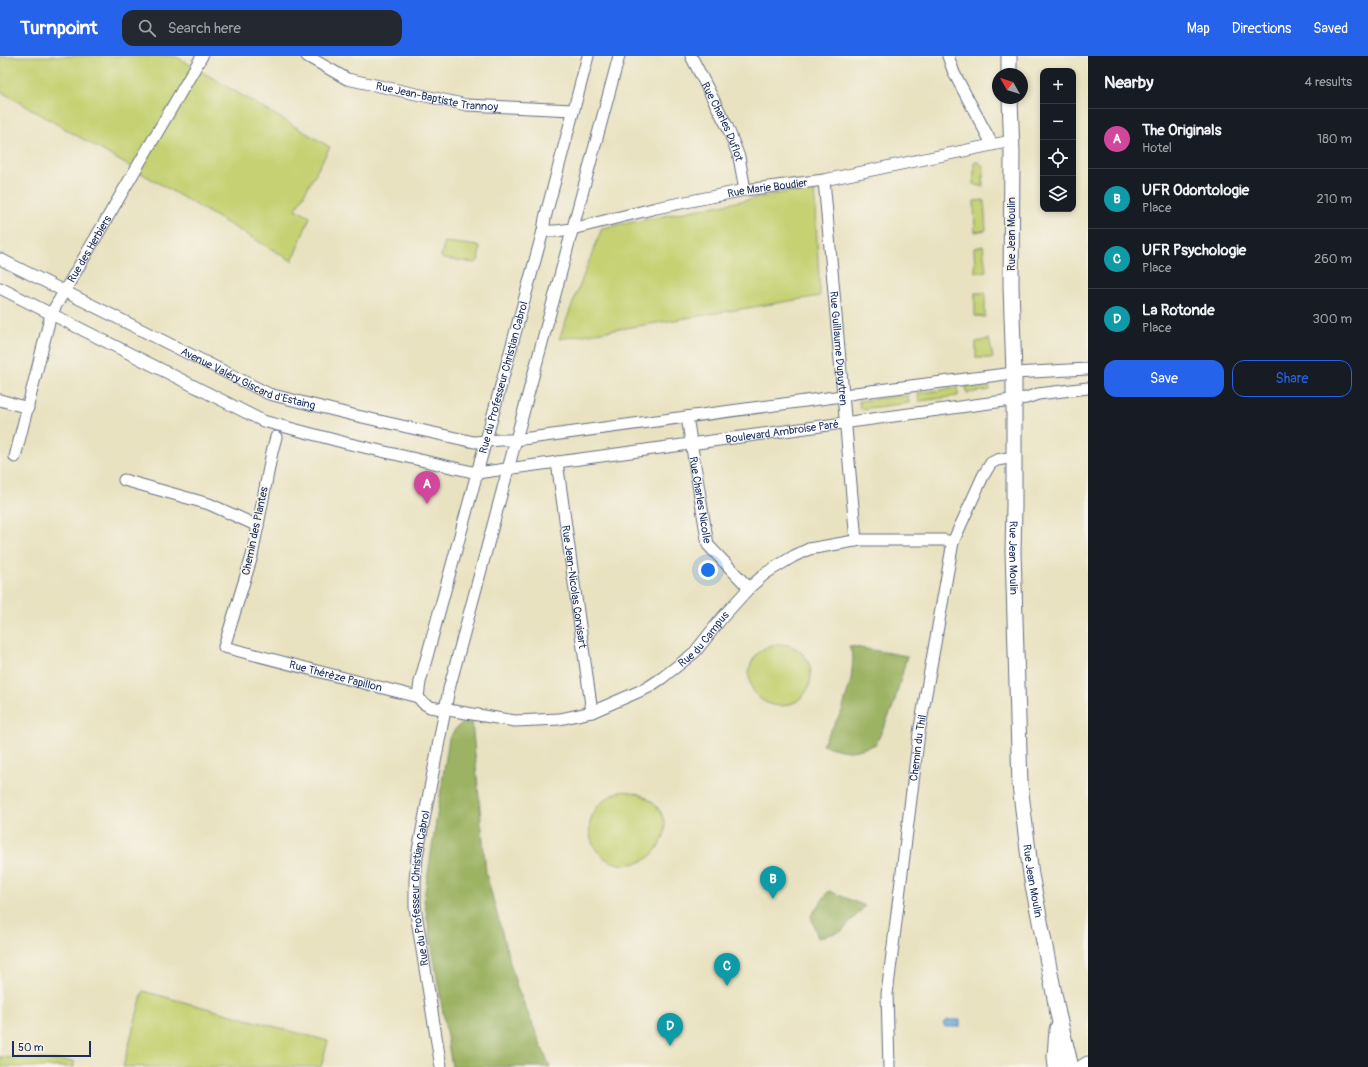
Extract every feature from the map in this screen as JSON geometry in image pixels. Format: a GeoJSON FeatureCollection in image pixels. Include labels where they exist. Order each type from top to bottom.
{"type":"FeatureCollection","features":[{"type":"Feature","properties":{"kind":"main road"},"geometry":{"type":"LineString","coordinates":[[1009,56],[1009,68]]}},
{"type":"Feature","properties":{"kind":"main road","name":"Rue Jean Moulin"},"geometry":{"type":"LineString","coordinates":[[1010,104],[1014,373],[1013,552],[1020,785],[1030,875],[1058,1014],[1071,1067]]}},
{"type":"Feature","properties":{"kind":"main road","name":"Rue Jean Moulin"},"geometry":{"type":"LineString","coordinates":[[1056,1067],[1055,1057],[1058,1014]]}},
{"type":"Feature","properties":{"kind":"main road"},"geometry":{"type":"LineString","coordinates":[[1083,1067],[1088,1064]]}},
{"type":"Feature","properties":{"kind":"street","name":"Rue des Herbiers"},"geometry":{"type":"LineString","coordinates":[[15,457],[51,314],[202,56]]}},
{"type":"Feature","properties":{"kind":"street","name":"Rue Jean-Baptiste Trannoy"},"geometry":{"type":"LineString","coordinates":[[307,56],[347,79],[466,105],[573,110]]}},
{"type":"Feature","properties":{"kind":"street","name":"Rue du Professeur Christian Cabrol"},"geometry":{"type":"LineString","coordinates":[[418,697],[420,682],[543,231],[588,56]]}},
{"type":"Feature","properties":{"kind":"street","name":"Rue du Professeur Christian Cabrol"},"geometry":{"type":"LineString","coordinates":[[442,1067],[415,907],[417,856],[444,710],[618,56]]}},
{"type":"Feature","properties":{"kind":"street","name":"Rue Charles Duflot"},"geometry":{"type":"LineString","coordinates":[[691,56],[727,126],[739,157],[745,190]]}},
{"type":"Feature","properties":{"kind":"street"},"geometry":{"type":"LineString","coordinates":[[948,56],[954,73],[992,144]]}},
{"type":"Feature","properties":{"kind":"street","name":"Rue Marie Boudier"},"geometry":{"type":"LineString","coordinates":[[543,231],[572,229],[656,208],[745,190],[824,180],[1011,140]]}},
{"type":"Feature","properties":{"kind":"street","name":"Rue Guillaume Dupuytren"},"geometry":{"type":"LineString","coordinates":[[824,180],[844,423],[856,541]]}},
{"type":"Feature","properties":{"kind":"street","name":"Avenue Valéry Giscard d'Estaing"},"geometry":{"type":"LineString","coordinates":[[0,259],[269,394],[474,442],[515,440]]}},
{"type":"Feature","properties":{"kind":"street"},"geometry":{"type":"LineString","coordinates":[[0,288],[263,421],[346,443],[477,473]]}},
{"type":"Feature","properties":{"kind":"street"},"geometry":{"type":"LineString","coordinates":[[515,440],[884,389],[1014,373],[1088,370]]}},
{"type":"Feature","properties":{"kind":"street","name":"Boulevard Ambroise Paré"},"geometry":{"type":"LineString","coordinates":[[477,473],[1014,400],[1038,394],[1088,388]]}},
{"type":"Feature","properties":{"kind":"street"},"geometry":{"type":"LineString","coordinates":[[0,400],[28,408]]}},
{"type":"Feature","properties":{"kind":"street","name":"Rue Charles Nicolle"},"geometry":{"type":"LineString","coordinates":[[687,417],[708,545],[749,588]]}},
{"type":"Feature","properties":{"kind":"street","name":"Chemin des Plantes"},"geometry":{"type":"LineString","coordinates":[[224,647],[252,556],[276,437]]}},
{"type":"Feature","properties":{"kind":"street","name":"Chemin du Thil"},"geometry":{"type":"LineString","coordinates":[[889,1067],[887,994],[920,733],[953,542],[982,476],[991,463],[997,460],[1014,457]]}},
{"type":"Feature","properties":{"kind":"street","name":"Rue Jean-Nicolas Corvisart"},"geometry":{"type":"LineString","coordinates":[[556,462],[592,712]]}},
{"type":"Feature","properties":{"kind":"street"},"geometry":{"type":"LineString","coordinates":[[124,480],[210,504],[258,526]]}},
{"type":"Feature","properties":{"kind":"street","name":"Rue du Campus"},"geometry":{"type":"LineString","coordinates":[[444,710],[515,721],[560,719],[592,712],[647,688],[662,678],[695,652],[721,619],[749,588],[766,573],[794,556],[809,550],[856,541],[944,540],[953,542]]}},
{"type":"Feature","properties":{"kind":"street","name":"Rue Thérèze Papillon"},"geometry":{"type":"LineString","coordinates":[[224,647],[418,697],[423,703],[430,707],[444,710]]}},
{"type":"Feature","properties":{"kind":"green space"},"geometry":{"type":"Polygon","coordinates":[[[0,56],[175,56],[330,147],[296,209],[310,217],[292,261],[0,91],[0,56]]]}},
{"type":"Feature","properties":{"kind":"green space"},"geometry":{"type":"Polygon","coordinates":[[[974,162],[978,162],[983,166],[983,187],[974,184],[974,162]]]}},
{"type":"Feature","properties":{"kind":"green space"},"geometry":{"type":"Polygon","coordinates":[[[814,187],[820,296],[559,339],[602,228],[814,187]]]}},
{"type":"Feature","properties":{"kind":"green space"},"geometry":{"type":"Polygon","coordinates":[[[984,200],[986,230],[975,232],[974,201],[984,200]]]}},
{"type":"Feature","properties":{"kind":"green space"},"geometry":{"type":"Polygon","coordinates":[[[445,242],[478,246],[480,249],[478,261],[476,263],[443,259],[441,257],[445,242]]]}},
{"type":"Feature","properties":{"kind":"green space"},"geometry":{"type":"Polygon","coordinates":[[[983,246],[986,271],[975,273],[974,248],[983,246]]]}},
{"type":"Feature","properties":{"kind":"green space"},"geometry":{"type":"Polygon","coordinates":[[[975,293],[985,293],[985,317],[975,316],[975,293]]]}},
{"type":"Feature","properties":{"kind":"green space"},"geometry":{"type":"Polygon","coordinates":[[[989,339],[993,358],[976,358],[976,342],[989,339]]]}},
{"type":"Feature","properties":{"kind":"green space"},"geometry":{"type":"Polygon","coordinates":[[[989,384],[990,390],[967,393],[966,387],[989,384]]]}},
{"type":"Feature","properties":{"kind":"green space"},"geometry":{"type":"Polygon","coordinates":[[[958,388],[958,396],[919,401],[918,393],[958,388]]]}},
{"type":"Feature","properties":{"kind":"green space"},"geometry":{"type":"Polygon","coordinates":[[[908,395],[909,403],[860,409],[859,401],[908,395]]]}},
{"type":"Feature","properties":{"kind":"green space"},"geometry":{"type":"Polygon","coordinates":[[[780,644],[792,647],[802,653],[808,663],[811,675],[808,687],[802,697],[792,703],[780,706],[768,703],[758,697],[752,687],[749,675],[752,663],[758,653],[768,647],[780,644]]]}},
{"type":"Feature","properties":{"kind":"green space"},"geometry":{"type":"Polygon","coordinates":[[[849,646],[907,656],[893,707],[876,744],[855,751],[837,749],[822,745],[842,711],[851,680],[853,658],[849,646]]]}},
{"type":"Feature","properties":{"kind":"green space"},"geometry":{"type":"Polygon","coordinates":[[[472,722],[486,873],[516,984],[550,1067],[452,1067],[424,899],[449,738],[458,726],[464,723],[472,722]]]}},
{"type":"Feature","properties":{"kind":"green space"},"geometry":{"type":"Polygon","coordinates":[[[619,792],[630,792],[645,797],[656,806],[664,819],[665,833],[656,850],[652,855],[640,862],[623,864],[609,861],[598,852],[592,841],[590,828],[593,814],[602,802],[619,792]]]}},
{"type":"Feature","properties":{"kind":"green space"},"geometry":{"type":"Polygon","coordinates":[[[829,891],[865,906],[842,931],[818,938],[811,916],[829,891]]]}},
{"type":"Feature","properties":{"kind":"green space"},"geometry":{"type":"Polygon","coordinates":[[[143,991],[328,1041],[321,1067],[123,1067],[143,991]]]}},
{"type":"Feature","properties":{"kind":"green space"},"geometry":{"type":"Polygon","coordinates":[[[0,1057],[74,1061],[74,1067],[0,1067],[0,1057]]]}},
{"type":"Feature","properties":{"kind":"water"},"geometry":{"type":"Polygon","coordinates":[[[946,1020],[960,1020],[960,1027],[945,1027],[943,1023],[946,1020]]]}},
{"type":"Feature","properties":{"kind":"place","name":"The Originals"},"geometry":{"type":"Point","coordinates":[427,504]}},
{"type":"Feature","properties":{"kind":"place","name":"UFR Odontologie"},"geometry":{"type":"Point","coordinates":[773,899]}},
{"type":"Feature","properties":{"kind":"place","name":"UFR Psychologie"},"geometry":{"type":"Point","coordinates":[727,986]}},
{"type":"Feature","properties":{"kind":"place","name":"La Rotonde"},"geometry":{"type":"Point","coordinates":[670,1046]}}]}
